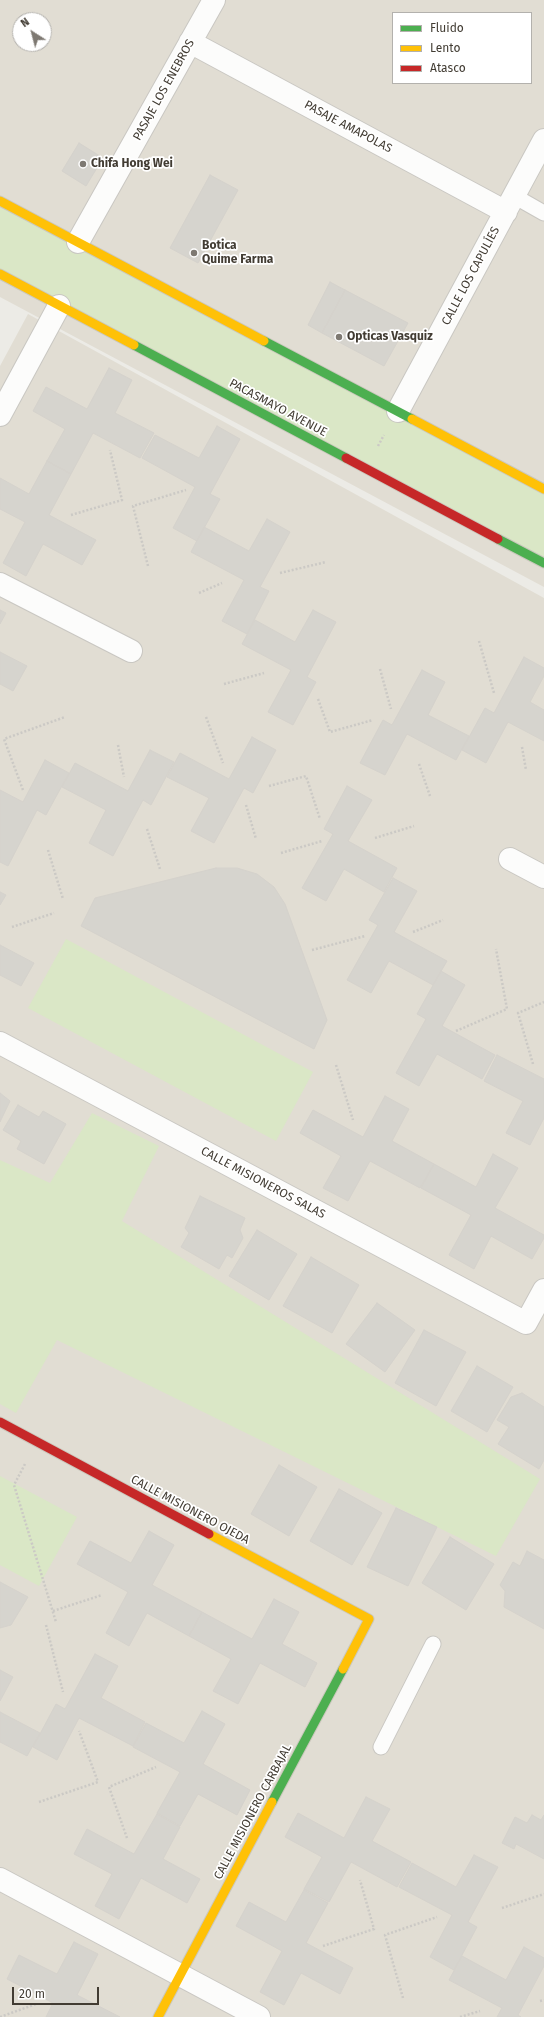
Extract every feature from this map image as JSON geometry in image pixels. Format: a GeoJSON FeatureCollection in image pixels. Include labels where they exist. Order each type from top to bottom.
{"type":"FeatureCollection","features":[{"type":"Feature","properties":{"kind":"main road"},"geometry":{"type":"LineString","coordinates":[[0,201],[544,489]]}},
{"type":"Feature","properties":{"kind":"main road","name":"PACASMAYO AVENUE"},"geometry":{"type":"LineString","coordinates":[[0,274],[544,563]]}},
{"type":"Feature","properties":{"kind":"main road","name":"CALLE MISIONERO OJEDA"},"geometry":{"type":"LineString","coordinates":[[0,1422],[369,1619]]}},
{"type":"Feature","properties":{"kind":"main road","name":"CALLE MISIONERO CARBAJAL"},"geometry":{"type":"LineString","coordinates":[[158,2017],[369,1619]]}},
{"type":"Feature","properties":{"kind":"street","name":"PASAJE LOS ENEBROS"},"geometry":{"type":"LineString","coordinates":[[78,242],[214,0]]}},
{"type":"Feature","properties":{"kind":"street","name":"PASAJE AMAPOLAS"},"geometry":{"type":"LineString","coordinates":[[190,42],[510,204]]}},
{"type":"Feature","properties":{"kind":"street","name":"CALLE LOS CAPULÍES"},"geometry":{"type":"LineString","coordinates":[[398,411],[544,140]]}},
{"type":"Feature","properties":{"kind":"street"},"geometry":{"type":"LineString","coordinates":[[0,415],[59,306]]}},
{"type":"Feature","properties":{"kind":"street"},"geometry":{"type":"LineString","coordinates":[[0,584],[131,651]]}},
{"type":"Feature","properties":{"kind":"street"},"geometry":{"type":"LineString","coordinates":[[510,859],[544,877]]}},
{"type":"Feature","properties":{"kind":"street","name":"CALLE MISIONEROS SALAS"},"geometry":{"type":"LineString","coordinates":[[0,1043],[526,1323],[544,1290]]}},
{"type":"Feature","properties":{"kind":"street"},"geometry":{"type":"LineString","coordinates":[[0,1879],[259,2017]]}},
{"type":"Feature","properties":{"kind":"lane"},"geometry":{"type":"LineString","coordinates":[[510,204],[544,213]]}},
{"type":"Feature","properties":{"kind":"lane"},"geometry":{"type":"LineString","coordinates":[[381,1747],[433,1644]]}},
{"type":"Feature","properties":{"kind":"path"},"geometry":{"type":"LineString","coordinates":[[70,515],[122,500],[110,450]]}},
{"type":"Feature","properties":{"kind":"path"},"geometry":{"type":"LineString","coordinates":[[148,566],[133,506],[186,490]]}},
{"type":"Feature","properties":{"kind":"path"},"geometry":{"type":"LineString","coordinates":[[280,574],[326,562]]}},
{"type":"Feature","properties":{"kind":"path"},"geometry":{"type":"LineString","coordinates":[[199,593],[222,583]]}},
{"type":"Feature","properties":{"kind":"path"},"geometry":{"type":"LineString","coordinates":[[479,641],[494,693]]}},
{"type":"Feature","properties":{"kind":"path"},"geometry":{"type":"LineString","coordinates":[[380,669],[390,710]]}},
{"type":"Feature","properties":{"kind":"path"},"geometry":{"type":"LineString","coordinates":[[224,684],[264,673]]}},
{"type":"Feature","properties":{"kind":"path"},"geometry":{"type":"LineString","coordinates":[[318,699],[330,732],[373,720]]}},
{"type":"Feature","properties":{"kind":"path"},"geometry":{"type":"LineString","coordinates":[[23,790],[4,739],[65,717]]}},
{"type":"Feature","properties":{"kind":"path"},"geometry":{"type":"LineString","coordinates":[[206,717],[223,763]]}},
{"type":"Feature","properties":{"kind":"path"},"geometry":{"type":"LineString","coordinates":[[118,745],[124,777]]}},
{"type":"Feature","properties":{"kind":"path"},"geometry":{"type":"LineString","coordinates":[[522,747],[526,770]]}},
{"type":"Feature","properties":{"kind":"path"},"geometry":{"type":"LineString","coordinates":[[420,764],[430,796]]}},
{"type":"Feature","properties":{"kind":"path"},"geometry":{"type":"LineString","coordinates":[[269,786],[306,776],[320,819]]}},
{"type":"Feature","properties":{"kind":"path"},"geometry":{"type":"LineString","coordinates":[[246,805],[256,839]]}},
{"type":"Feature","properties":{"kind":"path"},"geometry":{"type":"LineString","coordinates":[[375,838],[414,826]]}},
{"type":"Feature","properties":{"kind":"path"},"geometry":{"type":"LineString","coordinates":[[146,829],[160,869]]}},
{"type":"Feature","properties":{"kind":"path"},"geometry":{"type":"LineString","coordinates":[[281,853],[322,840]]}},
{"type":"Feature","properties":{"kind":"path"},"geometry":{"type":"LineString","coordinates":[[48,850],[63,899]]}},
{"type":"Feature","properties":{"kind":"path"},"geometry":{"type":"LineString","coordinates":[[12,927],[54,914]]}},
{"type":"Feature","properties":{"kind":"path"},"geometry":{"type":"LineString","coordinates":[[413,932],[444,920]]}},
{"type":"Feature","properties":{"kind":"path"},"geometry":{"type":"LineString","coordinates":[[312,950],[365,936]]}},
{"type":"Feature","properties":{"kind":"path"},"geometry":{"type":"LineString","coordinates":[[456,1031],[507,1009],[496,949]]}},
{"type":"Feature","properties":{"kind":"path"},"geometry":{"type":"LineString","coordinates":[[533,1064],[518,1013],[544,1002]]}},
{"type":"Feature","properties":{"kind":"path"},"geometry":{"type":"LineString","coordinates":[[336,1065],[353,1120]]}},
{"type":"Feature","properties":{"kind":"path"},"geometry":{"type":"LineString","coordinates":[[27,1461],[14,1485],[56,1622]]}},
{"type":"Feature","properties":{"kind":"path"},"geometry":{"type":"LineString","coordinates":[[53,1611],[102,1596]]}},
{"type":"Feature","properties":{"kind":"path"},"geometry":{"type":"LineString","coordinates":[[46,1625],[63,1692]]}},
{"type":"Feature","properties":{"kind":"path"},"geometry":{"type":"LineString","coordinates":[[39,1802],[98,1782],[79,1731]]}},
{"type":"Feature","properties":{"kind":"path"},"geometry":{"type":"LineString","coordinates":[[127,1838],[109,1787],[156,1767]]}},
{"type":"Feature","properties":{"kind":"path"},"geometry":{"type":"LineString","coordinates":[[323,1946],[374,1929],[360,1880]]}},
{"type":"Feature","properties":{"kind":"path"},"geometry":{"type":"LineString","coordinates":[[502,1908],[544,1894]]}},
{"type":"Feature","properties":{"kind":"path"},"geometry":{"type":"LineString","coordinates":[[402,1998],[385,1935],[437,1917]]}},
{"type":"Feature","properties":{"kind":"path"},"geometry":{"type":"LineString","coordinates":[[540,2001],[544,2000]]}},
{"type":"Feature","properties":{"kind":"path"},"geometry":{"type":"LineString","coordinates":[[0,2017],[36,2004]]}},
{"type":"Feature","properties":{"kind":"path"},"geometry":{"type":"LineString","coordinates":[[460,2017],[480,2011]]}},
{"type":"Feature","properties":{"kind":"shaded area"},"geometry":{"type":"Polygon","coordinates":[[[0,0],[544,0],[544,587],[0,297],[0,0]]]}},
{"type":"Feature","properties":{"kind":"shaded area"},"geometry":{"type":"Polygon","coordinates":[[[28,314],[544,598],[544,2017],[0,2017],[0,366],[28,314]]]}},
{"type":"Feature","properties":{"kind":"green space"},"geometry":{"type":"Polygon","coordinates":[[[0,201],[544,489],[544,563],[0,272],[0,201]]]}},
{"type":"Feature","properties":{"kind":"green space"},"geometry":{"type":"Polygon","coordinates":[[[66,939],[313,1072],[276,1141],[28,1008],[66,939]]]}},
{"type":"Feature","properties":{"kind":"green space"},"geometry":{"type":"Polygon","coordinates":[[[92,1113],[159,1146],[122,1221],[540,1479],[496,1556],[57,1340],[16,1413],[0,1404],[0,1160],[50,1183],[92,1113]]]}},
{"type":"Feature","properties":{"kind":"green space"},"geometry":{"type":"Polygon","coordinates":[[[0,1476],[77,1517],[39,1586],[0,1565],[0,1476]]]}},
{"type":"Feature","properties":{"kind":"building","name":"Chifa Hong Wei"},"geometry":{"type":"Polygon","coordinates":[[[79,143],[103,158],[86,186],[62,171],[79,143]]]}},
{"type":"Feature","properties":{"kind":"building"},"geometry":{"type":"Polygon","coordinates":[[[210,175],[238,190],[198,263],[170,248],[210,175]]]}},
{"type":"Feature","properties":{"kind":"building"},"geometry":{"type":"Polygon","coordinates":[[[330,282],[345,290],[322,333],[308,325],[330,282]]]}},
{"type":"Feature","properties":{"kind":"building"},"geometry":{"type":"Polygon","coordinates":[[[345,290],[408,323],[384,366],[322,333],[345,290]]]}},
{"type":"Feature","properties":{"kind":"building"},"geometry":{"type":"Polygon","coordinates":[[[109,368],[132,380],[115,413],[154,433],[140,458],[93,433],[71,474],[47,461],[65,429],[33,411],[46,387],[87,409],[109,368]]]}},
{"type":"Feature","properties":{"kind":"building"},"geometry":{"type":"Polygon","coordinates":[[[217,426],[240,439],[210,494],[220,499],[197,541],[173,528],[195,487],[142,458],[155,435],[199,458],[217,426]]]}},
{"type":"Feature","properties":{"kind":"building"},"geometry":{"type":"Polygon","coordinates":[[[47,461],[71,474],[49,515],[96,540],[82,565],[43,544],[26,576],[3,563],[25,522],[0,509],[0,478],[29,494],[47,461]]]}},
{"type":"Feature","properties":{"kind":"building"},"geometry":{"type":"Polygon","coordinates":[[[267,519],[290,532],[260,587],[269,591],[247,634],[222,621],[244,580],[191,552],[204,527],[249,551],[267,519]]]}},
{"type":"Feature","properties":{"kind":"building"},"geometry":{"type":"Polygon","coordinates":[[[0,610],[6,613],[0,624],[0,610]]]}},
{"type":"Feature","properties":{"kind":"building"},"geometry":{"type":"Polygon","coordinates":[[[313,610],[336,622],[307,677],[316,682],[293,725],[268,712],[291,670],[242,644],[255,620],[295,642],[313,610]]]}},
{"type":"Feature","properties":{"kind":"building"},"geometry":{"type":"Polygon","coordinates":[[[0,652],[27,666],[13,691],[0,684],[0,652]]]}},
{"type":"Feature","properties":{"kind":"building"},"geometry":{"type":"Polygon","coordinates":[[[524,657],[544,668],[544,676],[530,702],[544,710],[544,741],[508,722],[486,763],[462,750],[485,708],[494,713],[524,657]]]}},
{"type":"Feature","properties":{"kind":"building"},"geometry":{"type":"Polygon","coordinates":[[[422,670],[445,682],[428,715],[469,736],[456,760],[407,734],[385,775],[360,763],[383,720],[392,725],[422,670]]]}},
{"type":"Feature","properties":{"kind":"building"},"geometry":{"type":"Polygon","coordinates":[[[252,737],[276,750],[253,793],[244,788],[214,843],[191,831],[209,798],[167,777],[180,753],[229,779],[252,737]]]}},
{"type":"Feature","properties":{"kind":"building"},"geometry":{"type":"Polygon","coordinates":[[[150,750],[174,762],[151,805],[143,800],[113,856],[89,843],[106,810],[62,787],[75,763],[128,791],[150,750]]]}},
{"type":"Feature","properties":{"kind":"building"},"geometry":{"type":"Polygon","coordinates":[[[45,760],[69,773],[46,815],[37,810],[8,866],[0,862],[0,790],[23,802],[45,760]]]}},
{"type":"Feature","properties":{"kind":"building"},"geometry":{"type":"Polygon","coordinates":[[[347,786],[372,800],[348,841],[397,868],[384,892],[344,869],[326,901],[302,888],[333,834],[324,829],[347,786]]]}},
{"type":"Feature","properties":{"kind":"building"},"geometry":{"type":"Polygon","coordinates":[[[216,868],[237,868],[257,874],[274,887],[285,904],[327,1020],[314,1049],[81,926],[95,898],[216,868]]]}},
{"type":"Feature","properties":{"kind":"building"},"geometry":{"type":"Polygon","coordinates":[[[393,878],[417,891],[394,932],[447,961],[433,985],[389,961],[371,993],[347,980],[378,925],[369,920],[393,878]]]}},
{"type":"Feature","properties":{"kind":"building"},"geometry":{"type":"Polygon","coordinates":[[[0,892],[6,895],[0,905],[0,892]]]}},
{"type":"Feature","properties":{"kind":"building"},"geometry":{"type":"Polygon","coordinates":[[[0,945],[34,963],[21,986],[0,975],[0,945]]]}},
{"type":"Feature","properties":{"kind":"building"},"geometry":{"type":"Polygon","coordinates":[[[441,971],[465,985],[442,1026],[495,1055],[482,1079],[437,1054],[419,1086],[396,1073],[426,1019],[417,1014],[441,971]]]}},
{"type":"Feature","properties":{"kind":"building"},"geometry":{"type":"Polygon","coordinates":[[[497,1055],[544,1079],[544,1118],[530,1145],[506,1133],[523,1101],[484,1081],[497,1055]]]}},
{"type":"Feature","properties":{"kind":"building"},"geometry":{"type":"Polygon","coordinates":[[[0,1093],[10,1101],[0,1122],[0,1093]]]}},
{"type":"Feature","properties":{"kind":"building"},"geometry":{"type":"Polygon","coordinates":[[[385,1096],[409,1109],[392,1141],[434,1164],[420,1188],[370,1161],[348,1201],[323,1188],[341,1156],[300,1133],[313,1110],[363,1137],[385,1096]]]}},
{"type":"Feature","properties":{"kind":"building"},"geometry":{"type":"Polygon","coordinates":[[[18,1105],[39,1117],[43,1111],[66,1124],[44,1164],[17,1149],[21,1141],[3,1130],[18,1105]]]}},
{"type":"Feature","properties":{"kind":"building"},"geometry":{"type":"Polygon","coordinates":[[[493,1154],[518,1168],[495,1208],[544,1235],[544,1238],[532,1259],[491,1236],[474,1269],[449,1255],[471,1215],[421,1188],[434,1164],[476,1187],[493,1154]]]}},
{"type":"Feature","properties":{"kind":"building"},"geometry":{"type":"Polygon","coordinates":[[[200,1196],[245,1218],[240,1230],[243,1238],[232,1258],[227,1255],[219,1269],[181,1247],[189,1233],[185,1228],[200,1196]]]}},
{"type":"Feature","properties":{"kind":"building"},"geometry":{"type":"Polygon","coordinates":[[[257,1230],[297,1254],[269,1300],[229,1276],[257,1230]]]}},
{"type":"Feature","properties":{"kind":"building"},"geometry":{"type":"Polygon","coordinates":[[[311,1257],[359,1285],[332,1333],[283,1306],[311,1257]]]}},
{"type":"Feature","properties":{"kind":"building"},"geometry":{"type":"Polygon","coordinates":[[[377,1303],[415,1330],[385,1372],[346,1344],[377,1303]]]}},
{"type":"Feature","properties":{"kind":"building"},"geometry":{"type":"Polygon","coordinates":[[[424,1330],[466,1352],[436,1406],[395,1383],[424,1330]]]}},
{"type":"Feature","properties":{"kind":"building"},"geometry":{"type":"Polygon","coordinates":[[[477,1366],[513,1387],[487,1432],[451,1411],[477,1366]]]}},
{"type":"Feature","properties":{"kind":"building"},"geometry":{"type":"Polygon","coordinates":[[[522,1393],[544,1407],[544,1460],[539,1469],[498,1444],[509,1427],[497,1420],[511,1397],[522,1393]]]}},
{"type":"Feature","properties":{"kind":"building"},"geometry":{"type":"Polygon","coordinates":[[[279,1465],[317,1487],[289,1536],[251,1514],[279,1465]]]}},
{"type":"Feature","properties":{"kind":"building"},"geometry":{"type":"Polygon","coordinates":[[[339,1489],[382,1513],[352,1565],[310,1541],[339,1489]]]}},
{"type":"Feature","properties":{"kind":"building"},"geometry":{"type":"Polygon","coordinates":[[[396,1508],[437,1527],[408,1586],[367,1567],[396,1508]]]}},
{"type":"Feature","properties":{"kind":"building"},"geometry":{"type":"Polygon","coordinates":[[[149,1531],[174,1545],[152,1585],[202,1612],[189,1636],[147,1613],[129,1646],[106,1633],[128,1592],[77,1564],[90,1541],[131,1563],[149,1531]]]}},
{"type":"Feature","properties":{"kind":"building"},"geometry":{"type":"Polygon","coordinates":[[[450,1537],[494,1564],[466,1610],[422,1583],[450,1537]]]}},
{"type":"Feature","properties":{"kind":"building"},"geometry":{"type":"Polygon","coordinates":[[[527,1551],[544,1560],[544,1629],[504,1607],[505,1591],[500,1585],[513,1562],[520,1566],[527,1551]]]}},
{"type":"Feature","properties":{"kind":"building"},"geometry":{"type":"Polygon","coordinates":[[[0,1582],[28,1597],[11,1625],[0,1628],[0,1582]]]}},
{"type":"Feature","properties":{"kind":"building"},"geometry":{"type":"Polygon","coordinates":[[[274,1599],[299,1612],[282,1644],[317,1663],[305,1687],[260,1663],[238,1704],[213,1691],[231,1659],[189,1636],[202,1612],[252,1639],[274,1599]]]}},
{"type":"Feature","properties":{"kind":"building"},"geometry":{"type":"Polygon","coordinates":[[[95,1654],[118,1666],[101,1698],[145,1722],[133,1746],[79,1718],[57,1760],[33,1747],[56,1704],[65,1709],[95,1654]]]}},
{"type":"Feature","properties":{"kind":"building"},"geometry":{"type":"Polygon","coordinates":[[[0,1670],[13,1677],[0,1701],[0,1670]]]}},
{"type":"Feature","properties":{"kind":"building"},"geometry":{"type":"Polygon","coordinates":[[[202,1711],[225,1724],[203,1764],[250,1790],[237,1815],[198,1794],[180,1826],[157,1813],[180,1772],[133,1747],[146,1723],[184,1743],[202,1711]]]}},
{"type":"Feature","properties":{"kind":"building"},"geometry":{"type":"Polygon","coordinates":[[[0,1712],[40,1733],[27,1756],[0,1742],[0,1712]]]}},
{"type":"Feature","properties":{"kind":"building"},"geometry":{"type":"Polygon","coordinates":[[[366,1797],[390,1809],[372,1841],[411,1862],[397,1887],[351,1862],[329,1902],[304,1889],[322,1857],[285,1837],[298,1813],[344,1838],[366,1797]]]}},
{"type":"Feature","properties":{"kind":"building"},"geometry":{"type":"Polygon","coordinates":[[[157,1814],[180,1827],[163,1859],[200,1879],[187,1903],[141,1878],[119,1919],[95,1906],[112,1874],[74,1854],[87,1829],[134,1854],[157,1814]]]}},
{"type":"Feature","properties":{"kind":"building"},"geometry":{"type":"Polygon","coordinates":[[[532,1815],[541,1820],[544,1815],[544,1859],[516,1844],[514,1849],[502,1843],[515,1817],[527,1823],[532,1815]]]}},
{"type":"Feature","properties":{"kind":"building"},"geometry":{"type":"Polygon","coordinates":[[[474,1855],[498,1867],[468,1922],[477,1927],[454,1970],[430,1957],[452,1915],[399,1887],[412,1863],[456,1887],[474,1855]]]}},
{"type":"Feature","properties":{"kind":"building"},"geometry":{"type":"Polygon","coordinates":[[[304,1890],[328,1903],[306,1943],[353,1968],[340,1994],[301,1973],[284,2005],[260,1992],[282,1951],[236,1926],[249,1902],[286,1922],[304,1890]]]}},
{"type":"Feature","properties":{"kind":"building"},"geometry":{"type":"Polygon","coordinates":[[[74,1942],[98,1954],[77,1995],[120,2017],[46,2017],[53,2003],[7,1979],[19,1955],[57,1974],[74,1942]]]}},
{"type":"Feature","properties":{"kind":"building"},"geometry":{"type":"Polygon","coordinates":[[[524,1947],[544,1958],[544,1966],[518,2015],[521,2017],[497,2017],[502,2008],[449,1980],[462,1956],[506,1980],[524,1947]]]}},
{"type":"Feature","properties":{"kind":"traffic: fast"},"geometry":{"type":"LineString","coordinates":[[264,341],[412,419]]}},
{"type":"Feature","properties":{"kind":"traffic: fast"},"geometry":{"type":"LineString","coordinates":[[134,345],[346,458]]}},
{"type":"Feature","properties":{"kind":"traffic: fast"},"geometry":{"type":"LineString","coordinates":[[498,539],[544,563]]}},
{"type":"Feature","properties":{"kind":"traffic: fast"},"geometry":{"type":"LineString","coordinates":[[272,1802],[343,1669]]}},
{"type":"Feature","properties":{"kind":"traffic: slow"},"geometry":{"type":"LineString","coordinates":[[0,201],[264,341]]}},
{"type":"Feature","properties":{"kind":"traffic: slow"},"geometry":{"type":"LineString","coordinates":[[0,274],[134,345]]}},
{"type":"Feature","properties":{"kind":"traffic: slow"},"geometry":{"type":"LineString","coordinates":[[412,419],[544,489]]}},
{"type":"Feature","properties":{"kind":"traffic: slow"},"geometry":{"type":"LineString","coordinates":[[209,1534],[369,1619],[343,1669]]}},
{"type":"Feature","properties":{"kind":"traffic: slow"},"geometry":{"type":"LineString","coordinates":[[158,2017],[272,1802]]}},
{"type":"Feature","properties":{"kind":"traffic: jam"},"geometry":{"type":"LineString","coordinates":[[346,458],[498,539]]}},
{"type":"Feature","properties":{"kind":"traffic: jam"},"geometry":{"type":"LineString","coordinates":[[0,1422],[209,1534]]}},
{"type":"Feature","properties":{"kind":"place","name":"Chifa Hong Wei"},"geometry":{"type":"Point","coordinates":[83,164]}},
{"type":"Feature","properties":{"kind":"place","name":"Botica Quime Farma"},"geometry":{"type":"Point","coordinates":[194,253]}},
{"type":"Feature","properties":{"kind":"place","name":"Opticas Vasquiz"},"geometry":{"type":"Point","coordinates":[339,337]}}]}
